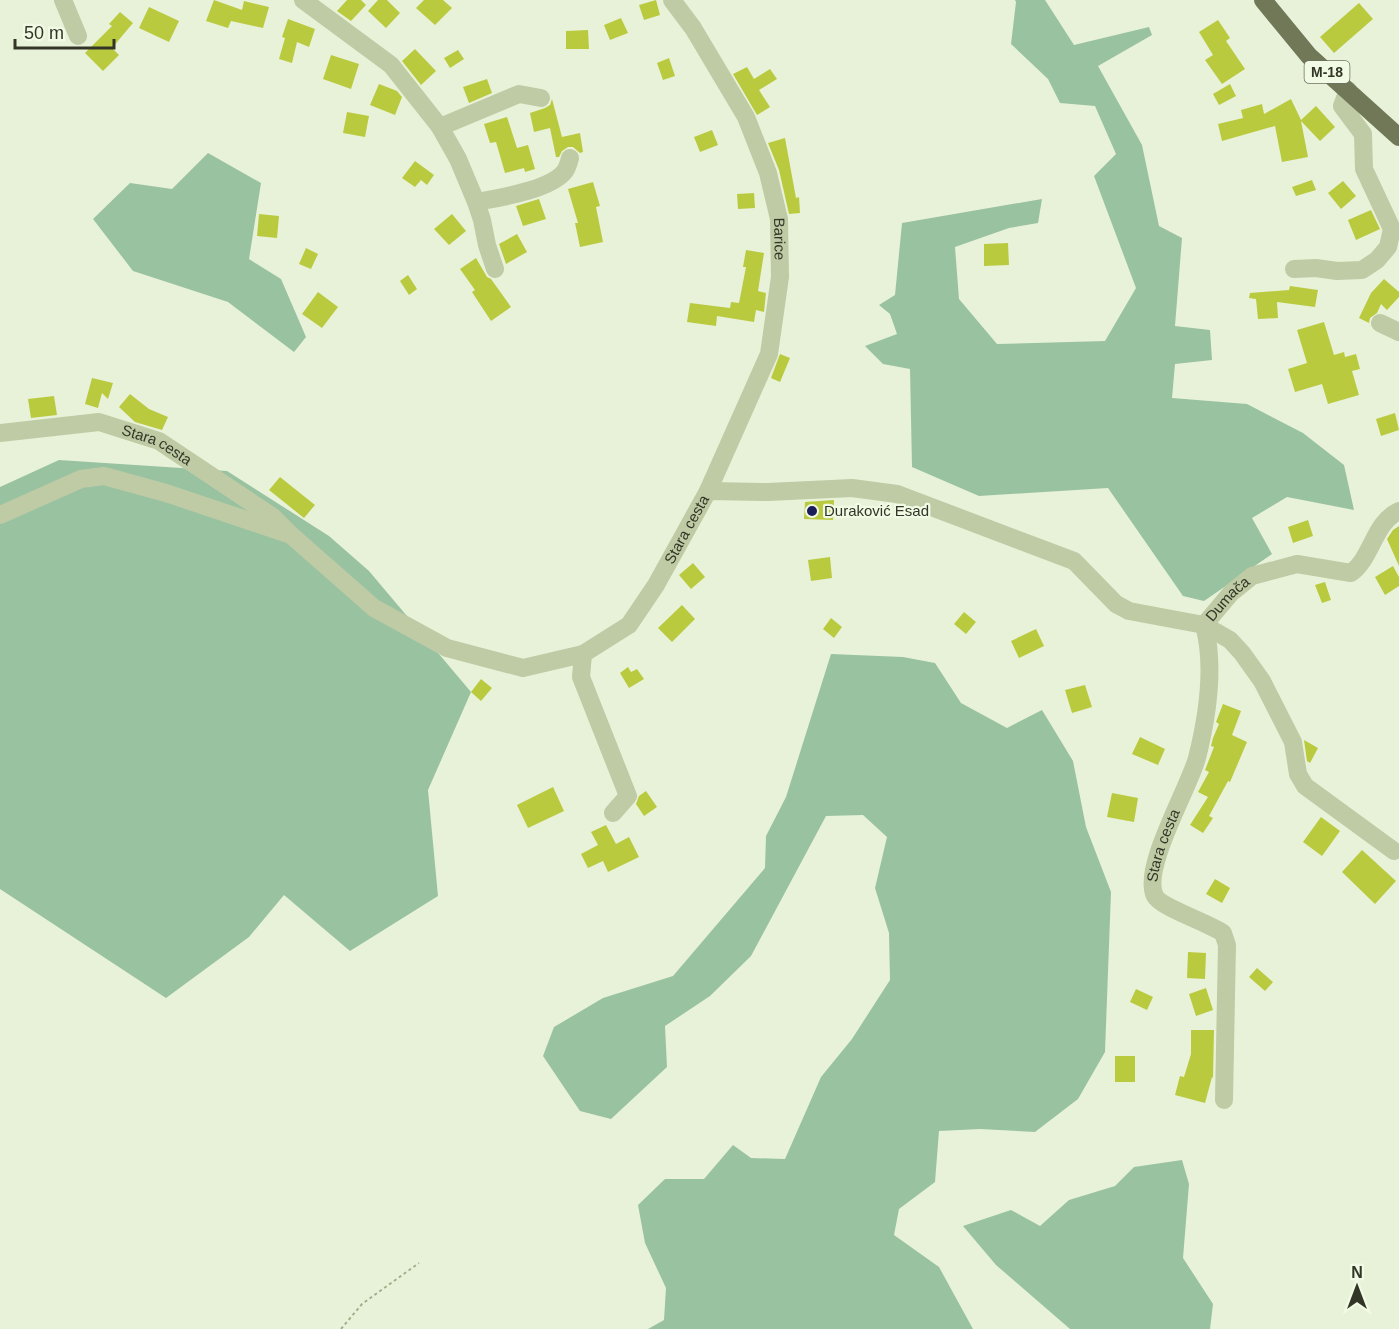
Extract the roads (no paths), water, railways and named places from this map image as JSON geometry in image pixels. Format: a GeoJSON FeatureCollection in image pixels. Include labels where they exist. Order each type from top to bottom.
{"type":"FeatureCollection","features":[{"type":"Feature","properties":{"kind":"main road","name":"M-18"},"geometry":{"type":"LineString","coordinates":[[1263,0],[1309,56],[1399,137]]}},
{"type":"Feature","properties":{"kind":"street"},"geometry":{"type":"LineString","coordinates":[[63,0],[78,36]]}},
{"type":"Feature","properties":{"kind":"street"},"geometry":{"type":"LineString","coordinates":[[303,0],[392,65],[440,127],[458,159],[476,202],[495,270]]}},
{"type":"Feature","properties":{"kind":"street","name":"Barice"},"geometry":{"type":"LineString","coordinates":[[672,0],[693,28],[746,117],[768,172],[779,219],[780,277],[769,354],[708,491]]}},
{"type":"Feature","properties":{"kind":"street"},"geometry":{"type":"LineString","coordinates":[[1294,269],[1362,270],[1377,260],[1388,246],[1392,229],[1364,169],[1363,134],[1342,106],[1348,90]]}},
{"type":"Feature","properties":{"kind":"street"},"geometry":{"type":"LineString","coordinates":[[440,127],[519,94],[542,98]]}},
{"type":"Feature","properties":{"kind":"street"},"geometry":{"type":"LineString","coordinates":[[476,202],[514,196],[553,182],[564,172],[570,158]]}},
{"type":"Feature","properties":{"kind":"street"},"geometry":{"type":"LineString","coordinates":[[1380,323],[1399,332]]}},
{"type":"Feature","properties":{"kind":"street","name":"Stara cesta"},"geometry":{"type":"LineString","coordinates":[[0,433],[99,422],[159,441],[273,517],[374,608],[447,648],[523,668],[583,654],[629,625],[657,585],[708,491],[768,492],[852,488],[897,494],[1074,561],[1116,604],[1129,611],[1204,625],[1230,640],[1262,681],[1293,742],[1298,774],[1305,786],[1394,851]]}},
{"type":"Feature","properties":{"kind":"street","name":"Stara cesta"},"geometry":{"type":"LineString","coordinates":[[0,515],[81,479],[104,476],[166,493],[291,535]]}},
{"type":"Feature","properties":{"kind":"street","name":"Dumača"},"geometry":{"type":"LineString","coordinates":[[1204,625],[1230,593],[1252,576],[1298,564],[1351,573],[1359,568],[1373,540],[1393,513],[1399,511]]}},
{"type":"Feature","properties":{"kind":"street","name":"Stara cesta"},"geometry":{"type":"LineString","coordinates":[[1204,625],[1209,657],[1206,715],[1197,759],[1160,848],[1153,888],[1155,898],[1166,906],[1212,924],[1223,933],[1227,945],[1224,1100]]}},
{"type":"Feature","properties":{"kind":"street"},"geometry":{"type":"LineString","coordinates":[[583,654],[582,677],[628,796],[613,813]]}},
{"type":"Feature","properties":{"kind":"place","name":"Duraković Esad"},"geometry":{"type":"Point","coordinates":[812,511]}}]}
